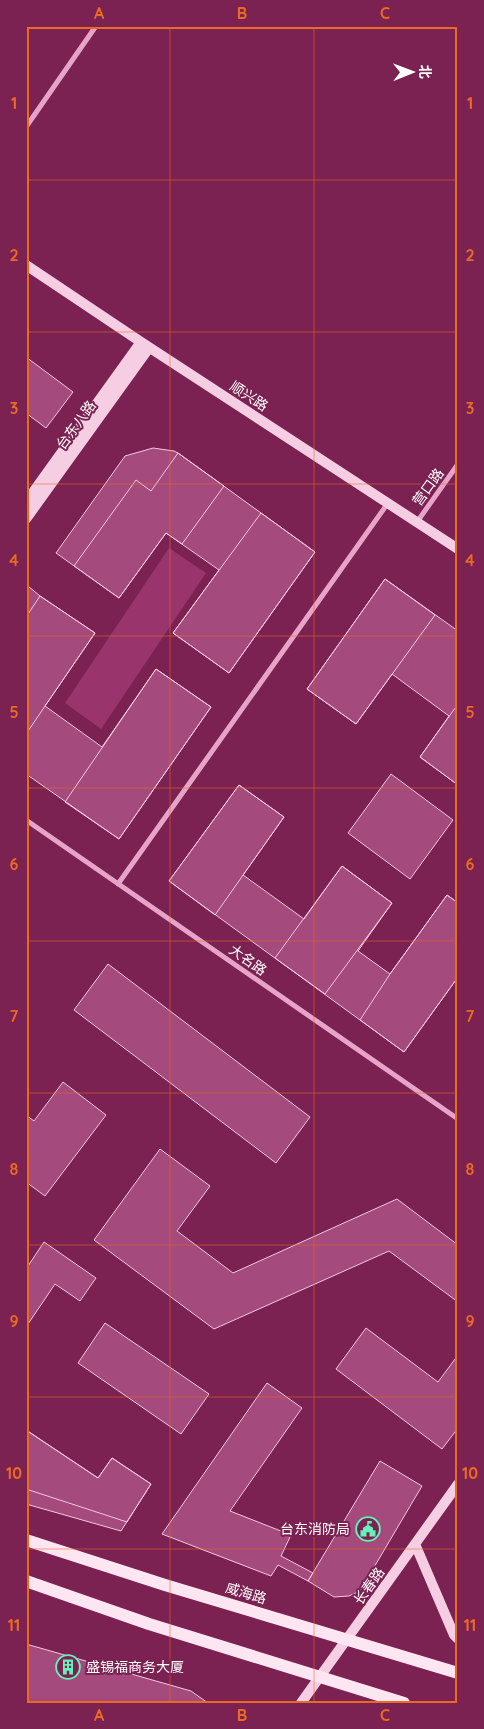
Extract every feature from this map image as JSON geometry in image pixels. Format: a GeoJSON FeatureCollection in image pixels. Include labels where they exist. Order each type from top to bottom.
{"type":"FeatureCollection","features":[{"type":"Feature","properties":{"kind":"main road","name":"威海路"},"geometry":{"type":"LineString","coordinates":[[26,1540],[348,1640],[458,1672]]}},
{"type":"Feature","properties":{"kind":"main road"},"geometry":{"type":"LineString","coordinates":[[26,1581],[149,1624],[404,1703]]}},
{"type":"Feature","properties":{"kind":"street"},"geometry":{"type":"LineString","coordinates":[[26,126],[96,26]]}},
{"type":"Feature","properties":{"kind":"street","name":"顺兴路"},"geometry":{"type":"LineString","coordinates":[[26,265],[458,549]]}},
{"type":"Feature","properties":{"kind":"street","name":"台东八路"},"geometry":{"type":"LineString","coordinates":[[26,502],[145,345]]}},
{"type":"Feature","properties":{"kind":"street","name":"台东八路"},"geometry":{"type":"LineString","coordinates":[[26,519],[145,345]]}},
{"type":"Feature","properties":{"kind":"street","name":"营口路"},"geometry":{"type":"LineString","coordinates":[[416,522],[458,464]]}},
{"type":"Feature","properties":{"kind":"street"},"geometry":{"type":"LineString","coordinates":[[118,884],[388,503]]}},
{"type":"Feature","properties":{"kind":"street","name":"大名路"},"geometry":{"type":"LineString","coordinates":[[26,820],[458,1119]]}},
{"type":"Feature","properties":{"kind":"street","name":"长春路"},"geometry":{"type":"LineString","coordinates":[[301,1703],[458,1484]]}},
{"type":"Feature","properties":{"kind":"street"},"geometry":{"type":"LineString","coordinates":[[415,1544],[454,1635],[458,1639]]}},
{"type":"Feature","properties":{"kind":"shaded area"},"geometry":{"type":"Polygon","coordinates":[[[169,548],[206,573],[101,729],[65,703],[169,548]]]}},
{"type":"Feature","properties":{"kind":"building"},"geometry":{"type":"Polygon","coordinates":[[[26,357],[73,392],[46,428],[26,413],[26,357]]]}},
{"type":"Feature","properties":{"kind":"building"},"geometry":{"type":"Polygon","coordinates":[[[153,448],[178,453],[315,552],[229,673],[173,633],[219,570],[166,533],[119,598],[56,553],[125,456],[153,448]]]}},
{"type":"Feature","properties":{"kind":"building"},"geometry":{"type":"Polygon","coordinates":[[[178,453],[224,486],[182,544],[166,533],[119,598],[74,566],[136,480],[151,491],[178,453]]]}},
{"type":"Feature","properties":{"kind":"building"},"geometry":{"type":"Polygon","coordinates":[[[261,513],[315,552],[229,673],[173,633],[261,513]]]}},
{"type":"Feature","properties":{"kind":"building"},"geometry":{"type":"Polygon","coordinates":[[[385,579],[458,631],[458,785],[420,757],[449,716],[392,674],[356,724],[307,689],[385,579]]]}},
{"type":"Feature","properties":{"kind":"building"},"geometry":{"type":"Polygon","coordinates":[[[385,579],[435,615],[356,724],[307,689],[385,579]]]}},
{"type":"Feature","properties":{"kind":"building"},"geometry":{"type":"Polygon","coordinates":[[[28,586],[95,633],[45,706],[102,747],[156,669],[211,707],[119,839],[26,774],[26,588],[28,586]]]}},
{"type":"Feature","properties":{"kind":"building"},"geometry":{"type":"Polygon","coordinates":[[[40,596],[95,633],[26,734],[26,617],[40,596]]]}},
{"type":"Feature","properties":{"kind":"building"},"geometry":{"type":"Polygon","coordinates":[[[156,669],[211,707],[119,839],[65,802],[156,669]]]}},
{"type":"Feature","properties":{"kind":"building"},"geometry":{"type":"Polygon","coordinates":[[[458,704],[458,785],[420,757],[458,704]]]}},
{"type":"Feature","properties":{"kind":"building"},"geometry":{"type":"Polygon","coordinates":[[[391,774],[453,820],[410,879],[348,833],[391,774]]]}},
{"type":"Feature","properties":{"kind":"building"},"geometry":{"type":"Polygon","coordinates":[[[239,785],[284,817],[243,875],[304,919],[342,866],[392,903],[358,951],[390,974],[447,895],[458,903],[458,977],[404,1052],[169,881],[239,785]]]}},
{"type":"Feature","properties":{"kind":"building"},"geometry":{"type":"Polygon","coordinates":[[[239,785],[284,817],[215,915],[169,881],[239,785]]]}},
{"type":"Feature","properties":{"kind":"building"},"geometry":{"type":"Polygon","coordinates":[[[342,866],[392,903],[325,994],[275,958],[342,866]]]}},
{"type":"Feature","properties":{"kind":"building"},"geometry":{"type":"Polygon","coordinates":[[[447,895],[458,903],[458,977],[404,1052],[360,1020],[390,974],[447,895]]]}},
{"type":"Feature","properties":{"kind":"building"},"geometry":{"type":"Polygon","coordinates":[[[108,964],[310,1117],[276,1163],[74,1010],[108,964]]]}},
{"type":"Feature","properties":{"kind":"building"},"geometry":{"type":"Polygon","coordinates":[[[63,1082],[106,1115],[45,1196],[26,1182],[26,1115],[34,1121],[63,1082]]]}},
{"type":"Feature","properties":{"kind":"building"},"geometry":{"type":"Polygon","coordinates":[[[160,1149],[210,1186],[177,1231],[233,1273],[397,1199],[458,1245],[458,1302],[389,1251],[214,1329],[94,1240],[160,1149]]]}},
{"type":"Feature","properties":{"kind":"building"},"geometry":{"type":"Polygon","coordinates":[[[44,1242],[96,1278],[80,1301],[55,1284],[26,1327],[26,1269],[44,1242]]]}},
{"type":"Feature","properties":{"kind":"building"},"geometry":{"type":"Polygon","coordinates":[[[105,1323],[209,1394],[181,1434],[78,1363],[105,1323]]]}},
{"type":"Feature","properties":{"kind":"building"},"geometry":{"type":"Polygon","coordinates":[[[366,1328],[438,1382],[458,1355],[458,1428],[442,1449],[336,1369],[366,1328]]]}},
{"type":"Feature","properties":{"kind":"building"},"geometry":{"type":"Polygon","coordinates":[[[267,1383],[302,1408],[230,1511],[291,1535],[281,1556],[313,1573],[308,1581],[278,1565],[271,1576],[162,1534],[267,1383]]]}},
{"type":"Feature","properties":{"kind":"building"},"geometry":{"type":"Polygon","coordinates":[[[26,1430],[98,1478],[112,1458],[151,1484],[121,1531],[26,1504],[26,1430]]]}},
{"type":"Feature","properties":{"kind":"building"},"geometry":{"type":"Polygon","coordinates":[[[26,1430],[98,1478],[112,1458],[151,1484],[127,1522],[26,1489],[26,1430]]]}},
{"type":"Feature","properties":{"kind":"building","name":"台东消防局"},"geometry":{"type":"Polygon","coordinates":[[[380,1461],[422,1486],[360,1591],[349,1596],[334,1597],[308,1581],[380,1461]]]}},
{"type":"Feature","properties":{"kind":"building","name":"盛锡福商务大厦"},"geometry":{"type":"Polygon","coordinates":[[[26,1644],[191,1691],[208,1703],[26,1703],[26,1644]]]}},
{"type":"Feature","properties":{"kind":"place","name":"台东消防局"},"geometry":{"type":"Point","coordinates":[368,1529]}},
{"type":"Feature","properties":{"kind":"place","name":"盛锡福商务大厦"},"geometry":{"type":"Point","coordinates":[68,1667]}}]}
